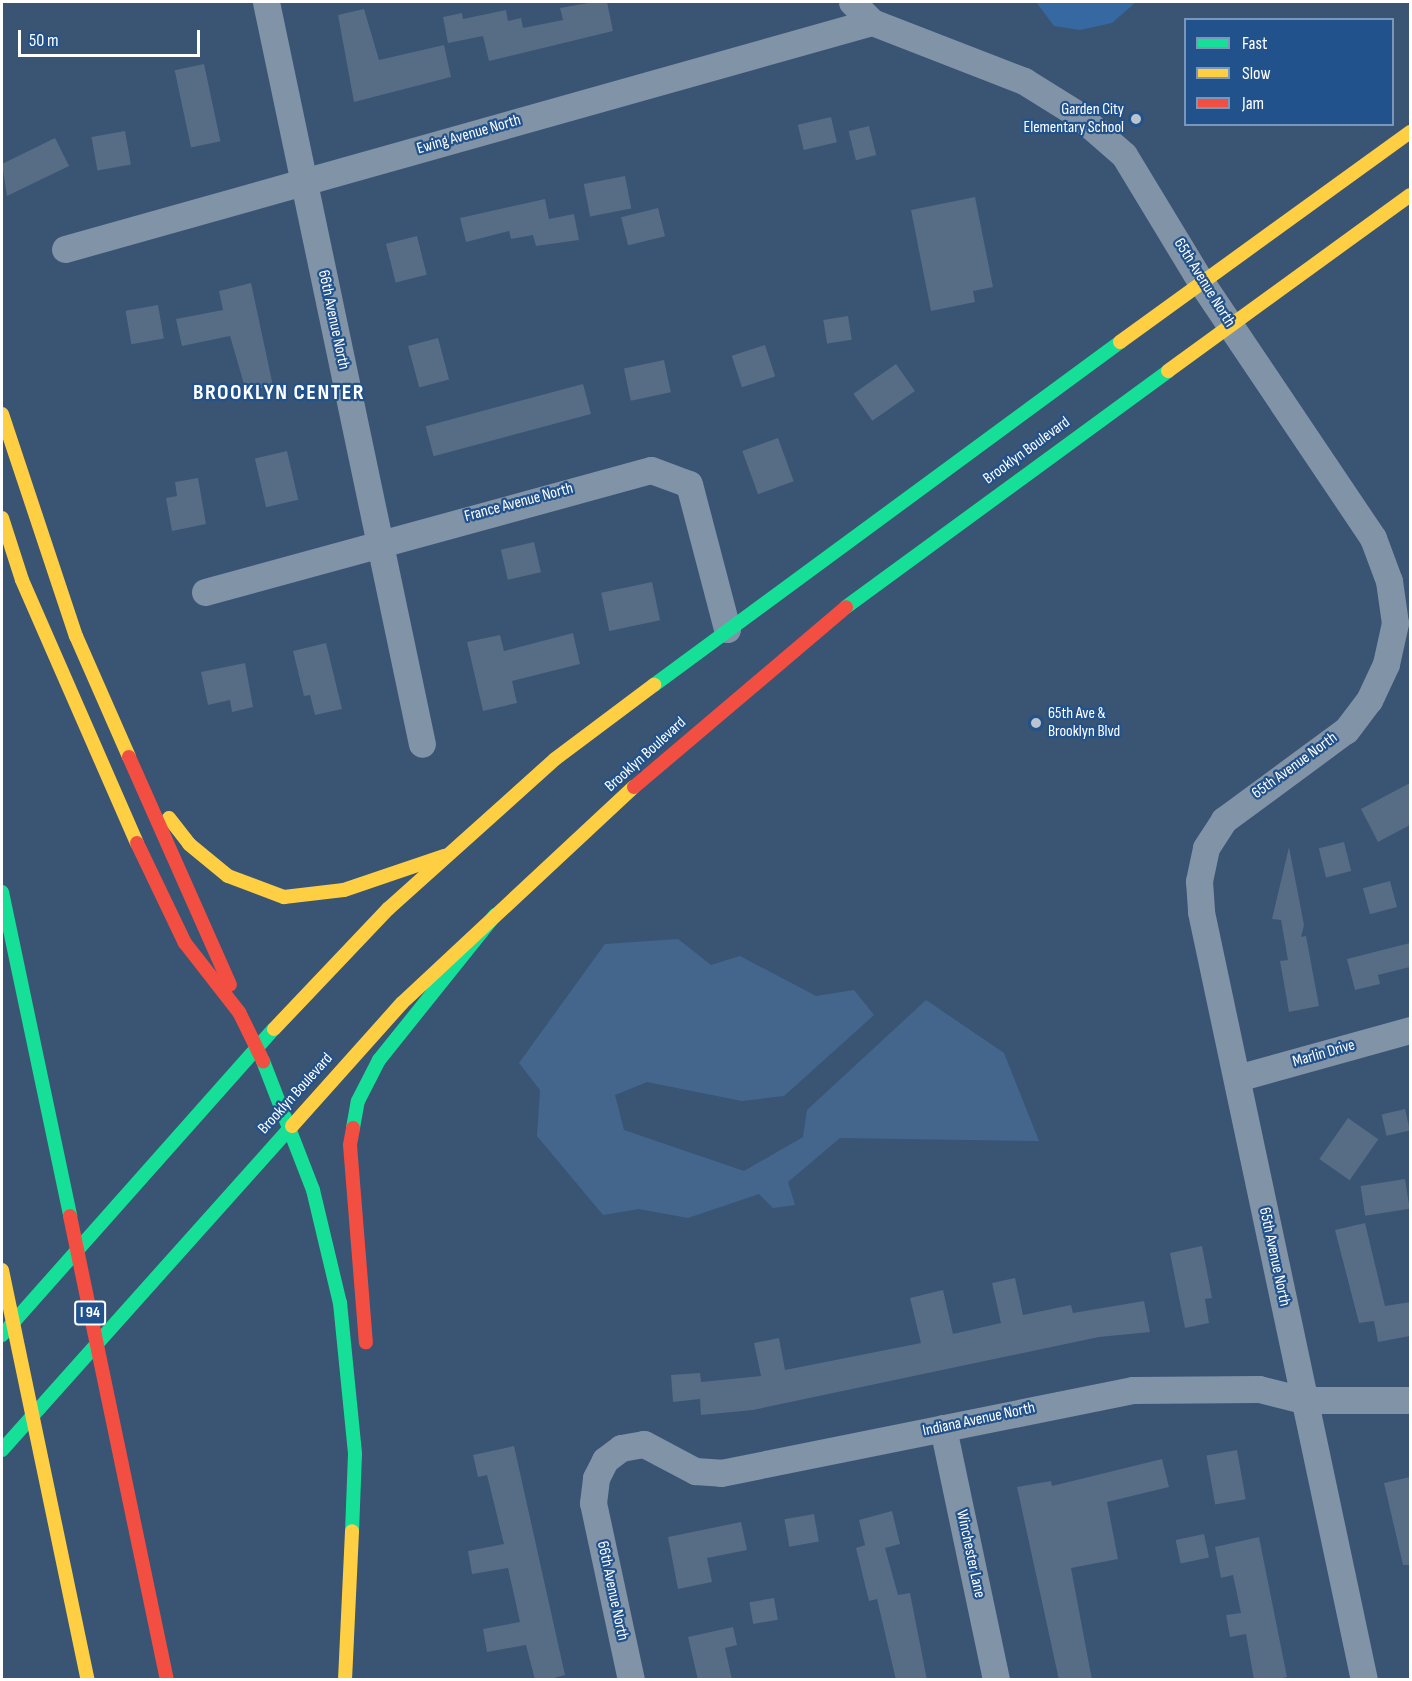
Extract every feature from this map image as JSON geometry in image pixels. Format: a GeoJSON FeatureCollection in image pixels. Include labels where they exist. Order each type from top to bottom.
{"type":"FeatureCollection","features":[{"type":"Feature","properties":{"kind":"main road","name":"Brooklyn Boulevard"},"geometry":{"type":"LineString","coordinates":[[2,1335],[258,1047],[444,856],[555,759],[727,629],[1410,132]]}},
{"type":"Feature","properties":{"kind":"main road","name":"Brooklyn Boulevard"},"geometry":{"type":"LineString","coordinates":[[2,1450],[291,1124],[402,1003],[667,756],[853,601],[1229,324],[1410,195]]}},
{"type":"Feature","properties":{"kind":"main road"},"geometry":{"type":"LineString","coordinates":[[2,414],[59,591],[142,784],[225,968],[239,1012]]}},
{"type":"Feature","properties":{"kind":"main road"},"geometry":{"type":"LineString","coordinates":[[2,518],[62,676],[185,943],[239,1012],[258,1047],[291,1124],[333,1267],[347,1352],[355,1505],[345,1680]]}},
{"type":"Feature","properties":{"kind":"main road"},"geometry":{"type":"LineString","coordinates":[[142,784],[207,860],[228,876],[265,893],[323,895],[390,879],[444,856]]}},
{"type":"Feature","properties":{"kind":"main road","name":"I 94"},"geometry":{"type":"LineString","coordinates":[[2,892],[167,1680]]}},
{"type":"Feature","properties":{"kind":"main road"},"geometry":{"type":"LineString","coordinates":[[366,1354],[350,1145],[358,1101],[379,1060],[495,915]]}},
{"type":"Feature","properties":{"kind":"main road"},"geometry":{"type":"LineString","coordinates":[[2,1270],[88,1680]]}},
{"type":"Feature","properties":{"kind":"main road"},"geometry":{"type":"LineString","coordinates":[[347,1651],[365,1539],[369,1430]]}},
{"type":"Feature","properties":{"kind":"street","name":"66th Avenue North"},"geometry":{"type":"LineString","coordinates":[[266,2],[422,744]]}},
{"type":"Feature","properties":{"kind":"street","name":"65th Avenue North"},"geometry":{"type":"LineString","coordinates":[[852,2],[872,22],[1024,81],[1077,114],[1124,156],[1201,282],[1373,538],[1389,581],[1395,623],[1386,664],[1369,700],[1346,730],[1224,820],[1206,848],[1199,881],[1201,912],[1364,1680]]}},
{"type":"Feature","properties":{"kind":"street","name":"Ewing Avenue North"},"geometry":{"type":"LineString","coordinates":[[65,249],[872,22]]}},
{"type":"Feature","properties":{"kind":"street","name":"France Avenue North"},"geometry":{"type":"LineString","coordinates":[[205,592],[379,541],[624,474],[651,470],[673,475],[689,484],[727,629]]}},
{"type":"Feature","properties":{"kind":"street","name":"Marlin Drive"},"geometry":{"type":"LineString","coordinates":[[1237,1078],[1410,1030]]}},
{"type":"Feature","properties":{"kind":"street","name":"Indiana Avenue North"},"geometry":{"type":"LineString","coordinates":[[593,1503],[596,1478],[604,1460],[621,1448],[644,1444],[695,1470],[721,1473],[1133,1390],[1259,1389],[1303,1400],[1410,1400]]}},
{"type":"Feature","properties":{"kind":"street","name":"Winchester Lane"},"geometry":{"type":"LineString","coordinates":[[943,1428],[996,1680]]}},
{"type":"Feature","properties":{"kind":"street","name":"66th Avenue North"},"geometry":{"type":"LineString","coordinates":[[593,1503],[631,1680]]}},
{"type":"Feature","properties":{"kind":"shaded area"},"geometry":{"type":"Polygon","coordinates":[[[1036,2],[1136,2],[1112,23],[1080,30],[1054,26],[1036,2]]]}},
{"type":"Feature","properties":{"kind":"shaded area"},"geometry":{"type":"Polygon","coordinates":[[[678,939],[711,965],[740,956],[816,996],[854,990],[874,1015],[784,1096],[742,1101],[647,1082],[615,1095],[624,1130],[744,1171],[803,1137],[807,1110],[926,1000],[1004,1053],[1039,1141],[840,1138],[788,1182],[795,1205],[773,1208],[759,1194],[688,1218],[639,1209],[603,1215],[537,1136],[540,1090],[519,1063],[605,944],[678,939]]]}},
{"type":"Feature","properties":{"kind":"building"},"geometry":{"type":"Polygon","coordinates":[[[607,2],[613,31],[489,61],[483,36],[448,43],[443,17],[462,13],[463,19],[506,10],[508,21],[521,18],[523,28],[563,20],[560,8],[607,2]]]}},
{"type":"Feature","properties":{"kind":"building"},"geometry":{"type":"Polygon","coordinates":[[[364,9],[379,60],[444,45],[451,77],[354,102],[338,15],[364,9]]]}},
{"type":"Feature","properties":{"kind":"building"},"geometry":{"type":"Polygon","coordinates":[[[204,64],[220,141],[191,148],[175,70],[204,64]]]}},
{"type":"Feature","properties":{"kind":"building"},"geometry":{"type":"Polygon","coordinates":[[[831,117],[837,142],[804,150],[798,125],[831,117]]]}},
{"type":"Feature","properties":{"kind":"building"},"geometry":{"type":"Polygon","coordinates":[[[869,126],[876,155],[856,160],[849,131],[869,126]]]}},
{"type":"Feature","properties":{"kind":"building"},"geometry":{"type":"Polygon","coordinates":[[[125,131],[131,164],[97,170],[92,137],[125,131]]]}},
{"type":"Feature","properties":{"kind":"building"},"geometry":{"type":"Polygon","coordinates":[[[55,138],[69,166],[7,196],[2,164],[55,138]]]}},
{"type":"Feature","properties":{"kind":"building"},"geometry":{"type":"Polygon","coordinates":[[[625,176],[631,208],[590,216],[584,184],[625,176]]]}},
{"type":"Feature","properties":{"kind":"building"},"geometry":{"type":"Polygon","coordinates":[[[975,197],[993,287],[973,291],[975,302],[931,311],[911,210],[975,197]]]}},
{"type":"Feature","properties":{"kind":"building"},"geometry":{"type":"Polygon","coordinates":[[[545,199],[549,219],[574,214],[579,240],[536,246],[533,235],[511,239],[509,231],[466,242],[460,218],[545,199]]]}},
{"type":"Feature","properties":{"kind":"building"},"geometry":{"type":"Polygon","coordinates":[[[658,208],[665,236],[628,245],[621,217],[658,208]]]}},
{"type":"Feature","properties":{"kind":"building"},"geometry":{"type":"Polygon","coordinates":[[[417,236],[427,275],[396,283],[386,244],[417,236]]]}},
{"type":"Feature","properties":{"kind":"building"},"geometry":{"type":"Polygon","coordinates":[[[251,283],[273,386],[246,391],[230,336],[182,346],[176,319],[223,310],[219,291],[251,283]]]}},
{"type":"Feature","properties":{"kind":"building"},"geometry":{"type":"Polygon","coordinates":[[[158,305],[164,338],[131,344],[126,311],[158,305]]]}},
{"type":"Feature","properties":{"kind":"building"},"geometry":{"type":"Polygon","coordinates":[[[848,316],[852,340],[827,344],[823,320],[848,316]]]}},
{"type":"Feature","properties":{"kind":"building"},"geometry":{"type":"Polygon","coordinates":[[[438,338],[449,380],[419,388],[408,346],[438,338]]]}},
{"type":"Feature","properties":{"kind":"building"},"geometry":{"type":"Polygon","coordinates":[[[765,345],[775,376],[742,387],[732,356],[765,345]]]}},
{"type":"Feature","properties":{"kind":"building"},"geometry":{"type":"Polygon","coordinates":[[[664,360],[671,392],[631,401],[624,369],[664,360]]]}},
{"type":"Feature","properties":{"kind":"building"},"geometry":{"type":"Polygon","coordinates":[[[896,364],[915,391],[872,421],[853,394],[896,364]]]}},
{"type":"Feature","properties":{"kind":"building"},"geometry":{"type":"Polygon","coordinates":[[[583,384],[591,414],[434,456],[426,426],[583,384]]]}},
{"type":"Feature","properties":{"kind":"building"},"geometry":{"type":"Polygon","coordinates":[[[778,438],[794,481],[758,494],[742,451],[778,438]]]}},
{"type":"Feature","properties":{"kind":"building"},"geometry":{"type":"Polygon","coordinates":[[[287,451],[298,500],[266,507],[255,458],[287,451]]]}},
{"type":"Feature","properties":{"kind":"building"},"geometry":{"type":"Polygon","coordinates":[[[198,478],[206,524],[172,531],[166,498],[177,496],[175,482],[198,478]]]}},
{"type":"Feature","properties":{"kind":"building"},"geometry":{"type":"Polygon","coordinates":[[[534,542],[541,572],[508,580],[501,550],[534,542]]]}},
{"type":"Feature","properties":{"kind":"building"},"geometry":{"type":"Polygon","coordinates":[[[652,582],[660,620],[609,631],[601,593],[652,582]]]}},
{"type":"Feature","properties":{"kind":"building"},"geometry":{"type":"Polygon","coordinates":[[[573,633],[580,664],[512,681],[517,703],[483,711],[467,642],[500,635],[504,651],[573,633]]]}},
{"type":"Feature","properties":{"kind":"building"},"geometry":{"type":"Polygon","coordinates":[[[326,643],[342,709],[315,715],[310,695],[304,696],[293,651],[326,643]]]}},
{"type":"Feature","properties":{"kind":"building"},"geometry":{"type":"Polygon","coordinates":[[[245,663],[253,707],[232,712],[230,700],[208,705],[201,672],[245,663]]]}},
{"type":"Feature","properties":{"kind":"building"},"geometry":{"type":"Polygon","coordinates":[[[1410,783],[1410,825],[1378,842],[1361,809],[1410,783]]]}},
{"type":"Feature","properties":{"kind":"building"},"geometry":{"type":"Polygon","coordinates":[[[1344,842],[1351,871],[1326,877],[1319,848],[1344,842]]]}},
{"type":"Feature","properties":{"kind":"building"},"geometry":{"type":"Polygon","coordinates":[[[1289,847],[1304,925],[1301,937],[1306,936],[1319,1006],[1289,1012],[1280,961],[1288,960],[1281,920],[1272,919],[1289,847]]]}},
{"type":"Feature","properties":{"kind":"building"},"geometry":{"type":"Polygon","coordinates":[[[1390,881],[1397,907],[1370,914],[1363,888],[1390,881]]]}},
{"type":"Feature","properties":{"kind":"building"},"geometry":{"type":"Polygon","coordinates":[[[1410,943],[1410,967],[1378,975],[1380,984],[1355,990],[1347,959],[1410,943]]]}},
{"type":"Feature","properties":{"kind":"building"},"geometry":{"type":"Polygon","coordinates":[[[1405,1109],[1410,1130],[1387,1136],[1382,1114],[1405,1109]]]}},
{"type":"Feature","properties":{"kind":"building"},"geometry":{"type":"Polygon","coordinates":[[[1348,1118],[1378,1139],[1350,1180],[1319,1159],[1348,1118]]]}},
{"type":"Feature","properties":{"kind":"building"},"geometry":{"type":"Polygon","coordinates":[[[1405,1179],[1410,1209],[1365,1216],[1361,1186],[1405,1179]]]}},
{"type":"Feature","properties":{"kind":"building"},"geometry":{"type":"Polygon","coordinates":[[[1365,1223],[1385,1306],[1410,1302],[1410,1336],[1378,1342],[1374,1321],[1359,1323],[1335,1230],[1365,1223]]]}},
{"type":"Feature","properties":{"kind":"building"},"geometry":{"type":"Polygon","coordinates":[[[1202,1246],[1212,1298],[1205,1299],[1209,1323],[1185,1328],[1170,1253],[1202,1246]]]}},
{"type":"Feature","properties":{"kind":"building"},"geometry":{"type":"Polygon","coordinates":[[[1015,1278],[1023,1315],[1071,1305],[1073,1313],[1144,1301],[1150,1332],[1099,1337],[753,1410],[701,1415],[700,1399],[673,1402],[671,1375],[700,1373],[701,1382],[761,1376],[754,1343],[779,1338],[785,1370],[921,1343],[910,1298],[943,1290],[953,1334],[1001,1323],[992,1283],[1015,1278]]]}},
{"type":"Feature","properties":{"kind":"building"},"geometry":{"type":"Polygon","coordinates":[[[514,1446],[565,1675],[546,1680],[535,1680],[526,1645],[487,1652],[483,1629],[520,1622],[508,1568],[472,1574],[468,1551],[504,1544],[487,1475],[478,1477],[473,1455],[514,1446]]]}},
{"type":"Feature","properties":{"kind":"building"},"geometry":{"type":"Polygon","coordinates":[[[1237,1450],[1246,1499],[1215,1505],[1206,1455],[1237,1450]]]}},
{"type":"Feature","properties":{"kind":"building"},"geometry":{"type":"Polygon","coordinates":[[[1162,1459],[1169,1487],[1107,1502],[1118,1559],[1071,1568],[1092,1680],[1059,1680],[1017,1487],[1051,1481],[1052,1486],[1162,1459]]]}},
{"type":"Feature","properties":{"kind":"building"},"geometry":{"type":"Polygon","coordinates":[[[1410,1477],[1410,1565],[1403,1565],[1384,1483],[1410,1477]]]}},
{"type":"Feature","properties":{"kind":"building"},"geometry":{"type":"Polygon","coordinates":[[[892,1511],[900,1544],[885,1548],[898,1595],[910,1593],[927,1680],[896,1680],[877,1599],[869,1601],[856,1548],[865,1545],[859,1520],[892,1511]]]}},
{"type":"Feature","properties":{"kind":"building"},"geometry":{"type":"Polygon","coordinates":[[[814,1514],[819,1542],[789,1547],[784,1519],[814,1514]]]}},
{"type":"Feature","properties":{"kind":"building"},"geometry":{"type":"Polygon","coordinates":[[[741,1522],[747,1550],[707,1558],[712,1582],[678,1589],[668,1537],[741,1522]]]}},
{"type":"Feature","properties":{"kind":"building"},"geometry":{"type":"Polygon","coordinates":[[[1204,1534],[1209,1557],[1181,1564],[1176,1540],[1204,1534]]]}},
{"type":"Feature","properties":{"kind":"building"},"geometry":{"type":"Polygon","coordinates":[[[1259,1537],[1287,1677],[1273,1680],[1254,1680],[1246,1634],[1230,1637],[1226,1615],[1241,1613],[1233,1575],[1221,1578],[1215,1547],[1259,1537]]]}},
{"type":"Feature","properties":{"kind":"building"},"geometry":{"type":"Polygon","coordinates":[[[774,1598],[778,1620],[753,1624],[749,1602],[774,1598]]]}},
{"type":"Feature","properties":{"kind":"building"},"geometry":{"type":"Polygon","coordinates":[[[733,1627],[737,1645],[725,1648],[732,1680],[698,1680],[688,1637],[733,1627]]]}},
{"type":"Feature","properties":{"kind":"traffic: fast"},"geometry":{"type":"LineString","coordinates":[[654,685],[1120,342]]}},
{"type":"Feature","properties":{"kind":"traffic: fast"},"geometry":{"type":"LineString","coordinates":[[846,607],[1168,371]]}},
{"type":"Feature","properties":{"kind":"traffic: fast"},"geometry":{"type":"LineString","coordinates":[[2,892],[70,1216]]}},
{"type":"Feature","properties":{"kind":"traffic: fast"},"geometry":{"type":"LineString","coordinates":[[353,1128],[358,1101],[379,1060],[495,915]]}},
{"type":"Feature","properties":{"kind":"traffic: fast"},"geometry":{"type":"LineString","coordinates":[[2,1335],[274,1029]]}},
{"type":"Feature","properties":{"kind":"traffic: fast"},"geometry":{"type":"LineString","coordinates":[[263,1061],[313,1190],[340,1303],[355,1454],[352,1531]]}},
{"type":"Feature","properties":{"kind":"traffic: fast"},"geometry":{"type":"LineString","coordinates":[[2,1450],[292,1126]]}},
{"type":"Feature","properties":{"kind":"traffic: slow"},"geometry":{"type":"LineString","coordinates":[[1120,342],[1410,132]]}},
{"type":"Feature","properties":{"kind":"traffic: slow"},"geometry":{"type":"LineString","coordinates":[[1168,371],[1410,195]]}},
{"type":"Feature","properties":{"kind":"traffic: slow"},"geometry":{"type":"LineString","coordinates":[[2,414],[76,636],[129,757]]}},
{"type":"Feature","properties":{"kind":"traffic: slow"},"geometry":{"type":"LineString","coordinates":[[2,518],[22,580],[137,843]]}},
{"type":"Feature","properties":{"kind":"traffic: slow"},"geometry":{"type":"LineString","coordinates":[[274,1029],[388,909],[555,759],[654,685]]}},
{"type":"Feature","properties":{"kind":"traffic: slow"},"geometry":{"type":"LineString","coordinates":[[292,1126],[402,1003],[634,787]]}},
{"type":"Feature","properties":{"kind":"traffic: slow"},"geometry":{"type":"LineString","coordinates":[[169,818],[189,844],[228,876],[284,897],[344,890],[444,856]]}},
{"type":"Feature","properties":{"kind":"traffic: slow"},"geometry":{"type":"LineString","coordinates":[[2,1270],[88,1680]]}},
{"type":"Feature","properties":{"kind":"traffic: slow"},"geometry":{"type":"LineString","coordinates":[[345,1680],[352,1531]]}},
{"type":"Feature","properties":{"kind":"traffic: jam"},"geometry":{"type":"LineString","coordinates":[[634,787],[846,607]]}},
{"type":"Feature","properties":{"kind":"traffic: jam"},"geometry":{"type":"LineString","coordinates":[[129,757],[230,985]]}},
{"type":"Feature","properties":{"kind":"traffic: jam"},"geometry":{"type":"LineString","coordinates":[[137,843],[185,943],[239,1012],[263,1061]]}},
{"type":"Feature","properties":{"kind":"traffic: jam"},"geometry":{"type":"LineString","coordinates":[[353,1128],[350,1145],[366,1342]]}},
{"type":"Feature","properties":{"kind":"traffic: jam"},"geometry":{"type":"LineString","coordinates":[[70,1216],[167,1680]]}},
{"type":"Feature","properties":{"kind":"place","name":"Garden City Elementary School"},"geometry":{"type":"Point","coordinates":[1136,119]}},
{"type":"Feature","properties":{"kind":"place","name":"65th Ave & Brooklyn Blvd"},"geometry":{"type":"Point","coordinates":[1036,723]}},
{"type":"Feature","properties":{"kind":"district","name":"BROOKLYN CENTER"},"geometry":{"type":"Point","coordinates":[279,393]}}]}
